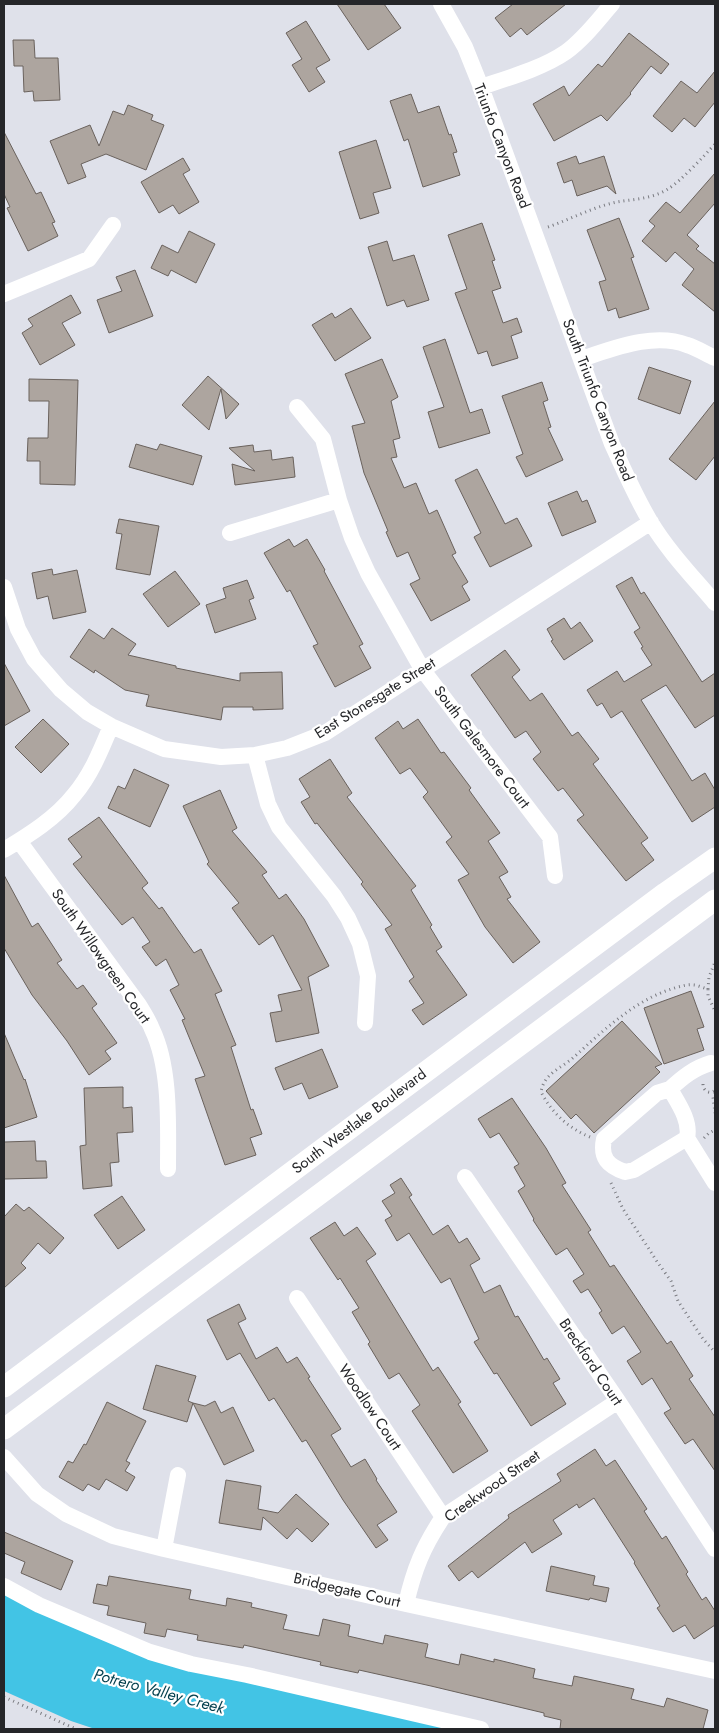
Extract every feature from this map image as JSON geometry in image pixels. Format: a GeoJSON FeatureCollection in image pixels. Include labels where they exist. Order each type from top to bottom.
{"type":"FeatureCollection","features":[{"type":"Feature","properties":{"kind":"main road","name":"South Westlake Boulevard"},"geometry":{"type":"LineString","coordinates":[[4,1387],[657,899],[715,858]]}},
{"type":"Feature","properties":{"kind":"main road"},"geometry":{"type":"LineString","coordinates":[[4,1429],[715,900]]}},
{"type":"Feature","properties":{"kind":"street","name":"Triunfo Canyon Road"},"geometry":{"type":"LineString","coordinates":[[441,4],[465,47],[556,291]]}},
{"type":"Feature","properties":{"kind":"street"},"geometry":{"type":"LineString","coordinates":[[481,87],[552,60],[567,52],[612,4]]}},
{"type":"Feature","properties":{"kind":"street"},"geometry":{"type":"LineString","coordinates":[[4,294],[89,259],[113,225]]}},
{"type":"Feature","properties":{"kind":"street","name":"South Triunfo Canyon Road"},"geometry":{"type":"LineString","coordinates":[[556,291],[612,444],[630,485],[651,522],[676,557],[715,603]]}},
{"type":"Feature","properties":{"kind":"street"},"geometry":{"type":"LineString","coordinates":[[581,359],[615,348],[644,342],[665,341],[686,344],[715,358]]}},
{"type":"Feature","properties":{"kind":"street","name":"South Galesmore Court"},"geometry":{"type":"LineString","coordinates":[[297,407],[323,438],[339,500],[352,538],[368,572],[422,669],[550,837],[555,876]]}},
{"type":"Feature","properties":{"kind":"street"},"geometry":{"type":"LineString","coordinates":[[230,533],[339,500]]}},
{"type":"Feature","properties":{"kind":"street","name":"East Stonesgate Street"},"geometry":{"type":"LineString","coordinates":[[4,587],[18,629],[34,659],[61,690],[87,712],[111,726],[164,749],[221,757],[256,754],[287,748],[325,733],[651,522]]}},
{"type":"Feature","properties":{"kind":"street"},"geometry":{"type":"LineString","coordinates":[[4,850],[54,816],[74,795],[92,768],[111,726]]}},
{"type":"Feature","properties":{"kind":"street"},"geometry":{"type":"LineString","coordinates":[[256,754],[268,804],[279,828],[334,896],[348,918],[360,944],[368,976],[365,1023]]}},
{"type":"Feature","properties":{"kind":"street","name":"South Willowgreen Court"},"geometry":{"type":"LineString","coordinates":[[19,841],[139,1005],[153,1030],[161,1054],[167,1096],[168,1169]]}},
{"type":"Feature","properties":{"kind":"street"},"geometry":{"type":"LineString","coordinates":[[670,1089],[682,1111],[689,1130],[686,1138],[634,1170],[625,1172],[609,1163],[603,1154],[604,1139],[657,1093],[670,1089],[699,1066],[710,1063]]}},
{"type":"Feature","properties":{"kind":"street"},"geometry":{"type":"LineString","coordinates":[[686,1138],[715,1183]]}},
{"type":"Feature","properties":{"kind":"street","name":"Breckford Court"},"geometry":{"type":"LineString","coordinates":[[465,1177],[618,1401],[715,1549]]}},
{"type":"Feature","properties":{"kind":"street","name":"Woodlow Court"},"geometry":{"type":"LineString","coordinates":[[297,1298],[443,1517]]}},
{"type":"Feature","properties":{"kind":"street","name":"Creekwood Street"},"geometry":{"type":"LineString","coordinates":[[406,1604],[412,1577],[418,1562],[428,1540],[443,1517],[618,1401]]}},
{"type":"Feature","properties":{"kind":"street","name":"Bridgegate Court"},"geometry":{"type":"LineString","coordinates":[[4,1457],[37,1494],[66,1514],[113,1536],[406,1604],[715,1671]]}},
{"type":"Feature","properties":{"kind":"street"},"geometry":{"type":"LineString","coordinates":[[164,1549],[178,1475]]}},
{"type":"Feature","properties":{"kind":"street"},"geometry":{"type":"LineString","coordinates":[[4,1586],[39,1605],[150,1652],[191,1664],[247,1675],[481,1729]]}},
{"type":"Feature","properties":{"kind":"path"},"geometry":{"type":"LineString","coordinates":[[535,232],[601,207],[659,194],[670,188],[715,144]]}},
{"type":"Feature","properties":{"kind":"path"},"geometry":{"type":"LineString","coordinates":[[715,962],[709,977],[708,989],[708,996],[715,1011]]}},
{"type":"Feature","properties":{"kind":"path"},"geometry":{"type":"LineString","coordinates":[[604,1139],[593,1139],[570,1127],[563,1121],[541,1092],[545,1080],[556,1069],[574,1058],[612,1023],[646,1001],[665,991],[693,984],[708,989]]}},
{"type":"Feature","properties":{"kind":"path"},"geometry":{"type":"LineString","coordinates":[[704,1088],[708,1092],[715,1092],[713,1095],[715,1113]]}},
{"type":"Feature","properties":{"kind":"path"},"geometry":{"type":"LineString","coordinates":[[609,1163],[608,1176],[623,1209],[671,1280],[678,1301],[695,1328],[715,1352]]}},
{"type":"Feature","properties":{"kind":"path"},"geometry":{"type":"LineString","coordinates":[[4,1698],[76,1729]]}},
{"type":"Feature","properties":{"kind":"water","name":"Potrero Valley Creek"},"geometry":{"type":"Polygon","coordinates":[[[4,1592],[129,1651],[451,1729],[95,1729],[71,1721],[4,1691],[4,1592]]]}},
{"type":"Feature","properties":{"kind":"building"},"geometry":{"type":"Polygon","coordinates":[[[337,4],[384,4],[401,28],[368,50],[337,4]]]}},
{"type":"Feature","properties":{"kind":"building"},"geometry":{"type":"Polygon","coordinates":[[[513,4],[566,4],[527,35],[521,28],[510,37],[495,18],[513,4]]]}},
{"type":"Feature","properties":{"kind":"building"},"geometry":{"type":"Polygon","coordinates":[[[306,21],[330,60],[316,68],[325,82],[309,92],[292,65],[302,59],[286,33],[306,21]]]}},
{"type":"Feature","properties":{"kind":"building"},"geometry":{"type":"Polygon","coordinates":[[[629,33],[669,64],[661,74],[651,66],[631,94],[607,121],[601,115],[554,141],[533,104],[564,86],[569,96],[598,64],[602,67],[629,33]]]}},
{"type":"Feature","properties":{"kind":"building"},"geometry":{"type":"Polygon","coordinates":[[[13,40],[34,40],[35,58],[58,58],[60,100],[34,101],[33,91],[24,92],[23,66],[14,66],[13,40]]]}},
{"type":"Feature","properties":{"kind":"building"},"geometry":{"type":"Polygon","coordinates":[[[715,71],[715,102],[695,127],[684,118],[672,132],[653,116],[681,81],[697,93],[715,71]]]}},
{"type":"Feature","properties":{"kind":"building"},"geometry":{"type":"Polygon","coordinates":[[[411,94],[418,113],[439,106],[457,152],[453,153],[460,175],[423,187],[408,139],[404,141],[390,101],[411,94]]]}},
{"type":"Feature","properties":{"kind":"building"},"geometry":{"type":"Polygon","coordinates":[[[128,105],[153,115],[151,120],[164,125],[146,170],[106,154],[81,164],[86,177],[68,184],[50,141],[90,125],[99,146],[113,111],[124,115],[128,105]]]}},
{"type":"Feature","properties":{"kind":"building"},"geometry":{"type":"Polygon","coordinates":[[[4,132],[36,194],[41,192],[55,222],[52,223],[58,236],[28,251],[7,208],[10,207],[4,194],[4,132]]]}},
{"type":"Feature","properties":{"kind":"building"},"geometry":{"type":"Polygon","coordinates":[[[376,140],[391,188],[373,193],[379,213],[360,219],[339,152],[376,140]]]}},
{"type":"Feature","properties":{"kind":"building"},"geometry":{"type":"Polygon","coordinates":[[[576,156],[579,164],[604,156],[616,194],[607,186],[577,196],[572,180],[564,183],[557,163],[576,156]]]}},
{"type":"Feature","properties":{"kind":"building"},"geometry":{"type":"Polygon","coordinates":[[[183,158],[190,170],[183,174],[199,202],[179,214],[173,205],[159,213],[141,182],[183,158]]]}},
{"type":"Feature","properties":{"kind":"building"},"geometry":{"type":"Polygon","coordinates":[[[715,173],[715,203],[687,235],[699,246],[696,249],[715,264],[715,312],[682,285],[694,269],[675,252],[666,262],[642,241],[655,226],[649,221],[666,202],[680,213],[715,173]]]}},
{"type":"Feature","properties":{"kind":"building"},"geometry":{"type":"Polygon","coordinates":[[[619,218],[634,257],[631,258],[649,309],[619,318],[616,308],[608,311],[599,282],[606,280],[587,230],[619,218]]]}},
{"type":"Feature","properties":{"kind":"building"},"geometry":{"type":"Polygon","coordinates":[[[482,223],[495,260],[492,261],[501,288],[492,291],[503,323],[517,318],[522,332],[511,336],[518,358],[492,366],[487,351],[478,354],[455,293],[467,289],[448,235],[482,223]]]}},
{"type":"Feature","properties":{"kind":"building"},"geometry":{"type":"Polygon","coordinates":[[[189,231],[215,244],[196,283],[171,270],[168,276],[151,268],[162,245],[178,253],[189,231]]]}},
{"type":"Feature","properties":{"kind":"building"},"geometry":{"type":"Polygon","coordinates":[[[387,241],[393,261],[414,255],[429,300],[407,307],[404,300],[387,306],[368,247],[387,241]]]}},
{"type":"Feature","properties":{"kind":"building"},"geometry":{"type":"Polygon","coordinates":[[[135,270],[153,316],[109,333],[97,300],[122,291],[116,277],[135,270]]]}},
{"type":"Feature","properties":{"kind":"building"},"geometry":{"type":"Polygon","coordinates":[[[71,295],[81,313],[62,323],[75,345],[40,365],[22,333],[33,326],[28,319],[71,295]]]}},
{"type":"Feature","properties":{"kind":"building"},"geometry":{"type":"Polygon","coordinates":[[[351,308],[371,338],[335,361],[312,325],[332,313],[335,318],[351,308]]]}},
{"type":"Feature","properties":{"kind":"building"},"geometry":{"type":"Polygon","coordinates":[[[445,339],[470,413],[482,409],[490,433],[439,448],[428,412],[444,407],[423,347],[445,339]]]}},
{"type":"Feature","properties":{"kind":"building"},"geometry":{"type":"Polygon","coordinates":[[[382,359],[398,397],[391,401],[400,438],[393,440],[397,457],[391,458],[404,488],[416,483],[429,514],[437,510],[456,553],[452,555],[468,582],[462,586],[470,600],[431,621],[410,584],[420,579],[408,552],[397,557],[386,532],[388,531],[364,473],[352,426],[365,423],[345,374],[382,359]]]}},
{"type":"Feature","properties":{"kind":"building"},"geometry":{"type":"Polygon","coordinates":[[[649,367],[691,381],[680,414],[638,399],[649,367]]]}},
{"type":"Feature","properties":{"kind":"building"},"geometry":{"type":"Polygon","coordinates":[[[208,376],[239,404],[226,419],[221,389],[209,430],[182,405],[208,376]]]}},
{"type":"Feature","properties":{"kind":"building"},"geometry":{"type":"Polygon","coordinates":[[[29,379],[78,380],[75,485],[40,484],[40,461],[27,461],[28,438],[48,438],[49,401],[29,401],[29,379]]]}},
{"type":"Feature","properties":{"kind":"building"},"geometry":{"type":"Polygon","coordinates":[[[542,382],[548,400],[543,402],[551,427],[548,428],[563,460],[526,477],[516,457],[523,454],[502,396],[542,382]]]}},
{"type":"Feature","properties":{"kind":"building"},"geometry":{"type":"Polygon","coordinates":[[[715,401],[715,456],[696,480],[669,459],[715,401]]]}},
{"type":"Feature","properties":{"kind":"building"},"geometry":{"type":"Polygon","coordinates":[[[136,444],[157,450],[160,444],[202,456],[193,485],[129,467],[136,444]]]}},
{"type":"Feature","properties":{"kind":"building"},"geometry":{"type":"Polygon","coordinates":[[[253,445],[254,452],[271,450],[272,460],[293,457],[295,477],[235,485],[232,464],[255,471],[229,448],[253,445]]]}},
{"type":"Feature","properties":{"kind":"building"},"geometry":{"type":"Polygon","coordinates":[[[477,469],[505,524],[517,518],[532,546],[490,567],[474,537],[481,533],[455,480],[477,469]]]}},
{"type":"Feature","properties":{"kind":"building"},"geometry":{"type":"Polygon","coordinates":[[[577,491],[582,502],[587,500],[596,522],[562,536],[548,503],[577,491]]]}},
{"type":"Feature","properties":{"kind":"building"},"geometry":{"type":"Polygon","coordinates":[[[119,519],[159,526],[150,575],[116,569],[122,534],[116,533],[119,519]]]}},
{"type":"Feature","properties":{"kind":"building"},"geometry":{"type":"Polygon","coordinates":[[[289,539],[294,547],[307,539],[363,644],[359,646],[371,668],[335,687],[313,646],[318,644],[290,590],[287,592],[264,553],[289,539]]]}},
{"type":"Feature","properties":{"kind":"building"},"geometry":{"type":"Polygon","coordinates":[[[52,569],[53,575],[77,570],[86,612],[53,619],[48,596],[37,599],[32,573],[52,569]]]}},
{"type":"Feature","properties":{"kind":"building"},"geometry":{"type":"Polygon","coordinates":[[[175,571],[200,604],[168,627],[143,594],[175,571]]]}},
{"type":"Feature","properties":{"kind":"building"},"geometry":{"type":"Polygon","coordinates":[[[632,577],[641,594],[644,592],[702,682],[715,673],[715,715],[695,728],[666,685],[641,700],[692,781],[705,773],[715,790],[715,807],[692,822],[622,711],[611,718],[602,703],[597,706],[587,690],[617,671],[624,682],[652,665],[641,648],[643,647],[634,632],[640,628],[616,586],[632,577]]]}},
{"type":"Feature","properties":{"kind":"building"},"geometry":{"type":"Polygon","coordinates":[[[247,580],[254,598],[249,600],[256,619],[215,633],[206,605],[226,598],[223,588],[247,580]]]}},
{"type":"Feature","properties":{"kind":"building"},"geometry":{"type":"Polygon","coordinates":[[[564,618],[571,629],[580,622],[593,641],[564,660],[551,641],[553,640],[547,629],[564,618]]]}},
{"type":"Feature","properties":{"kind":"building"},"geometry":{"type":"Polygon","coordinates":[[[112,628],[136,644],[128,655],[176,666],[176,668],[240,681],[240,673],[282,672],[283,709],[253,710],[253,707],[223,707],[221,720],[146,706],[149,695],[125,690],[95,670],[94,673],[70,657],[89,629],[104,639],[112,628]]]}},
{"type":"Feature","properties":{"kind":"building"},"geometry":{"type":"Polygon","coordinates":[[[505,650],[520,670],[512,677],[530,701],[542,693],[572,736],[578,732],[599,759],[593,764],[648,838],[641,843],[654,860],[626,881],[577,820],[584,815],[563,788],[558,791],[533,759],[541,752],[526,731],[515,738],[471,675],[505,650]]]}},
{"type":"Feature","properties":{"kind":"building"},"geometry":{"type":"Polygon","coordinates":[[[4,663],[30,711],[4,726],[4,663]]]}},
{"type":"Feature","properties":{"kind":"building"},"geometry":{"type":"Polygon","coordinates":[[[43,719],[69,744],[41,773],[15,747],[43,719]]]}},
{"type":"Feature","properties":{"kind":"building"},"geometry":{"type":"Polygon","coordinates":[[[418,719],[441,753],[444,752],[471,788],[469,790],[500,833],[488,841],[508,872],[499,877],[511,897],[507,899],[540,942],[513,963],[485,927],[458,880],[469,874],[446,842],[452,837],[423,797],[428,792],[410,768],[400,774],[375,738],[398,721],[403,729],[418,719]]]}},
{"type":"Feature","properties":{"kind":"building"},"geometry":{"type":"Polygon","coordinates":[[[330,759],[352,793],[347,797],[416,886],[411,890],[432,925],[430,927],[442,947],[436,951],[467,995],[423,1025],[412,1010],[424,1003],[409,981],[414,977],[385,929],[392,925],[361,884],[363,882],[317,823],[315,824],[301,802],[310,797],[299,779],[330,759]]]}},
{"type":"Feature","properties":{"kind":"building"},"geometry":{"type":"Polygon","coordinates":[[[134,769],[169,785],[150,827],[108,808],[118,786],[125,789],[134,769]]]}},
{"type":"Feature","properties":{"kind":"building"},"geometry":{"type":"Polygon","coordinates":[[[220,790],[237,828],[232,831],[267,872],[262,875],[279,899],[286,894],[304,919],[329,966],[308,977],[319,1033],[276,1042],[270,1013],[282,1011],[278,995],[302,990],[273,935],[259,945],[232,908],[239,903],[207,864],[209,862],[183,806],[220,790]]]}},
{"type":"Feature","properties":{"kind":"building"},"geometry":{"type":"Polygon","coordinates":[[[99,817],[148,883],[142,888],[159,909],[162,907],[194,953],[201,949],[222,991],[215,994],[236,1045],[231,1047],[251,1110],[253,1109],[262,1134],[250,1138],[256,1155],[225,1165],[195,1079],[205,1076],[182,1020],[185,1019],[170,990],[179,985],[166,959],[156,966],[142,947],[150,942],[133,917],[122,925],[73,864],[82,857],[68,839],[99,817]]]}},
{"type":"Feature","properties":{"kind":"building"},"geometry":{"type":"Polygon","coordinates":[[[4,875],[32,927],[38,923],[62,960],[57,963],[77,989],[83,985],[97,1004],[92,1008],[117,1043],[105,1051],[111,1059],[89,1075],[67,1041],[32,995],[4,948],[4,875]]]}},
{"type":"Feature","properties":{"kind":"building"},"geometry":{"type":"Polygon","coordinates":[[[691,991],[704,1027],[697,1029],[704,1050],[664,1064],[644,1008],[691,991]]]}},
{"type":"Feature","properties":{"kind":"building"},"geometry":{"type":"Polygon","coordinates":[[[622,1021],[662,1064],[655,1067],[660,1072],[594,1133],[576,1114],[571,1119],[546,1091],[622,1021]]]}},
{"type":"Feature","properties":{"kind":"building"},"geometry":{"type":"Polygon","coordinates":[[[4,1033],[25,1079],[37,1117],[4,1128],[4,1033]]]}},
{"type":"Feature","properties":{"kind":"building"},"geometry":{"type":"Polygon","coordinates":[[[322,1049],[338,1087],[309,1099],[302,1083],[284,1090],[275,1068],[322,1049]]]}},
{"type":"Feature","properties":{"kind":"building"},"geometry":{"type":"Polygon","coordinates":[[[123,1087],[123,1108],[132,1107],[133,1132],[117,1133],[119,1162],[110,1163],[112,1186],[83,1189],[80,1146],[86,1145],[84,1088],[123,1087]]]}},
{"type":"Feature","properties":{"kind":"building"},"geometry":{"type":"Polygon","coordinates":[[[512,1098],[546,1148],[566,1183],[562,1185],[591,1230],[588,1232],[610,1267],[614,1265],[667,1344],[671,1341],[693,1376],[689,1379],[715,1417],[715,1471],[693,1439],[685,1444],[664,1413],[671,1409],[652,1378],[642,1385],[627,1361],[641,1352],[624,1326],[612,1334],[599,1313],[602,1311],[588,1289],[581,1293],[573,1281],[584,1274],[567,1248],[556,1255],[533,1220],[518,1191],[525,1186],[514,1167],[519,1164],[499,1133],[490,1138],[478,1119],[512,1098]]]}},
{"type":"Feature","properties":{"kind":"building"},"geometry":{"type":"Polygon","coordinates":[[[35,1141],[36,1161],[46,1161],[47,1178],[4,1179],[4,1142],[35,1141]]]}},
{"type":"Feature","properties":{"kind":"building"},"geometry":{"type":"Polygon","coordinates":[[[401,1178],[412,1195],[409,1197],[433,1235],[448,1225],[459,1243],[467,1238],[480,1259],[470,1265],[484,1293],[500,1285],[515,1317],[518,1316],[544,1360],[547,1358],[560,1379],[553,1383],[566,1404],[531,1426],[497,1373],[494,1374],[474,1342],[479,1339],[450,1278],[441,1283],[409,1233],[397,1241],[385,1220],[392,1216],[382,1201],[395,1193],[390,1185],[401,1178]]]}},
{"type":"Feature","properties":{"kind":"building"},"geometry":{"type":"Polygon","coordinates":[[[122,1196],[145,1230],[118,1249],[94,1215],[122,1196]]]}},
{"type":"Feature","properties":{"kind":"building"},"geometry":{"type":"Polygon","coordinates":[[[16,1204],[24,1211],[29,1207],[64,1238],[50,1254],[38,1243],[21,1263],[26,1268],[4,1288],[4,1217],[16,1204]]]}},
{"type":"Feature","properties":{"kind":"building"},"geometry":{"type":"Polygon","coordinates":[[[335,1222],[344,1236],[357,1227],[376,1254],[366,1261],[433,1371],[438,1367],[461,1402],[458,1404],[488,1451],[453,1473],[412,1411],[420,1405],[399,1373],[389,1379],[352,1312],[359,1308],[340,1278],[338,1280],[310,1238],[335,1222]]]}},
{"type":"Feature","properties":{"kind":"building"},"geometry":{"type":"Polygon","coordinates":[[[239,1304],[246,1319],[238,1323],[256,1359],[277,1347],[287,1363],[297,1357],[310,1377],[308,1378],[341,1429],[331,1435],[351,1467],[365,1459],[397,1512],[377,1525],[388,1540],[376,1548],[343,1500],[306,1440],[302,1442],[274,1398],[269,1401],[240,1353],[227,1360],[207,1320],[239,1304]]]}},
{"type":"Feature","properties":{"kind":"building"},"geometry":{"type":"Polygon","coordinates":[[[156,1365],[196,1376],[188,1401],[193,1403],[187,1422],[143,1409],[156,1365]]]}},
{"type":"Feature","properties":{"kind":"building"},"geometry":{"type":"Polygon","coordinates":[[[215,1401],[221,1413],[233,1407],[254,1451],[224,1465],[193,1403],[205,1406],[215,1401]]]}},
{"type":"Feature","properties":{"kind":"building"},"geometry":{"type":"Polygon","coordinates":[[[107,1402],[146,1421],[126,1461],[130,1463],[125,1471],[135,1477],[127,1491],[106,1479],[99,1490],[88,1484],[83,1491],[59,1477],[68,1461],[73,1463],[84,1444],[86,1445],[107,1402]]]}},
{"type":"Feature","properties":{"kind":"building"},"geometry":{"type":"Polygon","coordinates":[[[595,1449],[606,1466],[615,1460],[647,1509],[644,1511],[662,1539],[666,1536],[688,1572],[686,1574],[702,1600],[706,1597],[715,1611],[715,1625],[694,1639],[685,1625],[673,1632],[657,1608],[660,1606],[635,1562],[594,1498],[579,1508],[577,1504],[553,1520],[562,1534],[532,1553],[525,1542],[478,1578],[472,1571],[459,1581],[448,1566],[509,1518],[508,1515],[561,1481],[557,1474],[595,1449]]]}},
{"type":"Feature","properties":{"kind":"building"},"geometry":{"type":"Polygon","coordinates":[[[226,1480],[261,1486],[258,1509],[278,1513],[296,1494],[329,1524],[312,1542],[297,1528],[287,1539],[263,1517],[261,1530],[219,1523],[226,1480]]]}},
{"type":"Feature","properties":{"kind":"building"},"geometry":{"type":"Polygon","coordinates":[[[4,1532],[73,1561],[61,1590],[21,1573],[25,1562],[4,1553],[4,1532]]]}},
{"type":"Feature","properties":{"kind":"building"},"geometry":{"type":"Polygon","coordinates":[[[551,1566],[595,1576],[593,1585],[609,1588],[606,1602],[546,1591],[551,1566]]]}},
{"type":"Feature","properties":{"kind":"building"},"geometry":{"type":"Polygon","coordinates":[[[109,1576],[191,1590],[189,1599],[226,1606],[227,1598],[252,1603],[251,1607],[287,1615],[283,1629],[319,1636],[323,1619],[350,1625],[348,1636],[383,1644],[385,1635],[428,1644],[425,1657],[459,1665],[461,1654],[494,1662],[494,1659],[535,1669],[533,1678],[572,1686],[574,1676],[634,1689],[631,1699],[664,1707],[667,1698],[708,1710],[703,1729],[560,1729],[561,1720],[544,1716],[544,1713],[431,1686],[359,1670],[358,1673],[320,1665],[321,1662],[244,1645],[243,1648],[197,1640],[198,1635],[167,1629],[165,1637],[144,1633],[146,1623],[107,1615],[109,1606],[93,1603],[97,1584],[107,1586],[109,1576]]]}}]}
